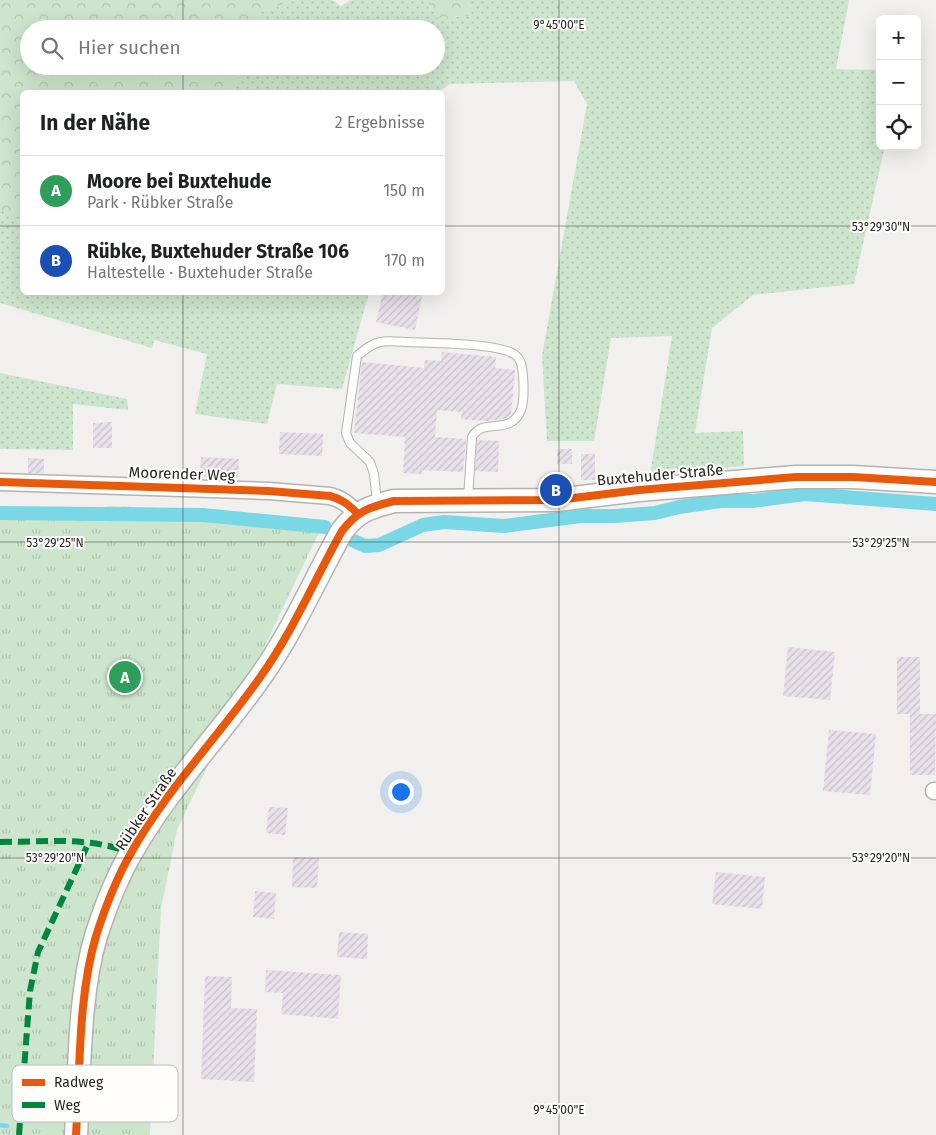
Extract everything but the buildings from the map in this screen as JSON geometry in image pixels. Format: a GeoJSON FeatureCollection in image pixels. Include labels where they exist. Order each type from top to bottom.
{"type":"FeatureCollection","features":[{"type":"Feature","properties":{"kind":"street","name":"Buxtehuder Straße"},"geometry":{"type":"LineString","coordinates":[[368,509],[394,501],[557,500],[639,490],[796,477],[853,477],[936,482]]}},
{"type":"Feature","properties":{"kind":"street","name":"Moorender Weg"},"geometry":{"type":"LineString","coordinates":[[0,482],[268,491],[330,496],[368,509]]}},
{"type":"Feature","properties":{"kind":"street","name":"Rübker Straße"},"geometry":{"type":"LineString","coordinates":[[80,1065],[82,1021],[89,969],[96,938],[130,853],[158,811],[263,674],[290,630],[342,531],[349,521],[368,509]]}},
{"type":"Feature","properties":{"kind":"street","name":"Rübker Straße"},"geometry":{"type":"LineString","coordinates":[[76,1135],[77,1122]]}},
{"type":"Feature","properties":{"kind":"lane"},"geometry":{"type":"LineString","coordinates":[[368,509],[374,474],[370,462],[350,443],[346,433],[357,356],[366,348],[380,341],[498,348],[512,353],[520,360],[523,374],[522,409],[515,419],[503,426],[485,427],[476,430],[472,437],[467,501]]}},
{"type":"Feature","properties":{"kind":"green space"},"geometry":{"type":"Polygon","coordinates":[[[0,0],[295,0],[261,12],[258,20],[20,20],[20,75],[239,75],[234,90],[20,90],[20,217],[0,210],[0,0]]]}},
{"type":"Feature","properties":{"kind":"green space"},"geometry":{"type":"Polygon","coordinates":[[[295,0],[332,0],[341,6],[351,0],[426,0],[438,18],[468,16],[469,0],[849,0],[836,69],[876,70],[876,150],[884,150],[854,284],[753,295],[712,328],[695,433],[743,431],[744,466],[650,475],[672,336],[611,338],[594,441],[547,441],[542,356],[587,104],[574,81],[450,84],[441,90],[234,90],[239,75],[445,75],[445,20],[258,20],[261,12],[295,0]]]}},
{"type":"Feature","properties":{"kind":"green space"},"geometry":{"type":"Polygon","coordinates":[[[426,0],[469,0],[468,16],[438,18],[426,0]]]}},
{"type":"Feature","properties":{"kind":"green space"},"geometry":{"type":"Polygon","coordinates":[[[0,210],[20,217],[20,295],[368,295],[342,389],[277,384],[267,424],[195,414],[207,354],[154,340],[152,348],[0,303],[0,210]]]}},
{"type":"Feature","properties":{"kind":"green space"},"geometry":{"type":"Polygon","coordinates":[[[0,373],[127,399],[128,410],[73,404],[73,450],[0,449],[0,373]]]}},
{"type":"Feature","properties":{"kind":"green space"},"geometry":{"type":"Polygon","coordinates":[[[109,506],[163,508],[323,524],[177,830],[161,908],[153,1065],[12,1065],[12,1122],[151,1122],[150,1135],[0,1135],[0,511],[76,511],[109,506]]]}},
{"type":"Feature","properties":{"kind":"waterway"},"geometry":{"type":"LineString","coordinates":[[354,541],[365,546],[379,545],[423,525],[444,522],[504,526],[581,516],[655,513],[679,507],[721,501],[753,501],[805,494],[936,504]]}},
{"type":"Feature","properties":{"kind":"waterway"},"geometry":{"type":"LineString","coordinates":[[0,513],[203,515],[325,527]]}},
{"type":"Feature","properties":{"kind":"waterway"},"geometry":{"type":"LineString","coordinates":[[0,1125],[7,1126]]}},
{"type":"Feature","properties":{"kind":"marked path"},"geometry":{"type":"LineString","coordinates":[[0,842],[83,842],[99,844],[131,853]]}},
{"type":"Feature","properties":{"kind":"marked path"},"geometry":{"type":"LineString","coordinates":[[24,1065],[30,991],[38,952],[89,842]]}},
{"type":"Feature","properties":{"kind":"marked path"},"geometry":{"type":"LineString","coordinates":[[19,1135],[20,1122]]}},
{"type":"Feature","properties":{"kind":"cycle path"},"geometry":{"type":"LineString","coordinates":[[80,1065],[83,1009],[90,959],[107,904],[131,853],[145,829],[177,785],[273,659],[342,531],[359,514],[378,505],[394,501],[557,500],[639,490],[796,477],[853,477],[936,482]]}},
{"type":"Feature","properties":{"kind":"cycle path"},"geometry":{"type":"LineString","coordinates":[[0,482],[269,491],[330,496],[345,503],[358,514]]}},
{"type":"Feature","properties":{"kind":"cycle path"},"geometry":{"type":"LineString","coordinates":[[76,1135],[77,1122]]}},
{"type":"Feature","properties":{"kind":"place","name":"Rübke, Buxtehuder Straße 106"},"geometry":{"type":"Point","coordinates":[556,490]}},
{"type":"Feature","properties":{"kind":"place","name":"Moore bei Buxtehude"},"geometry":{"type":"Point","coordinates":[125,677]}}]}
